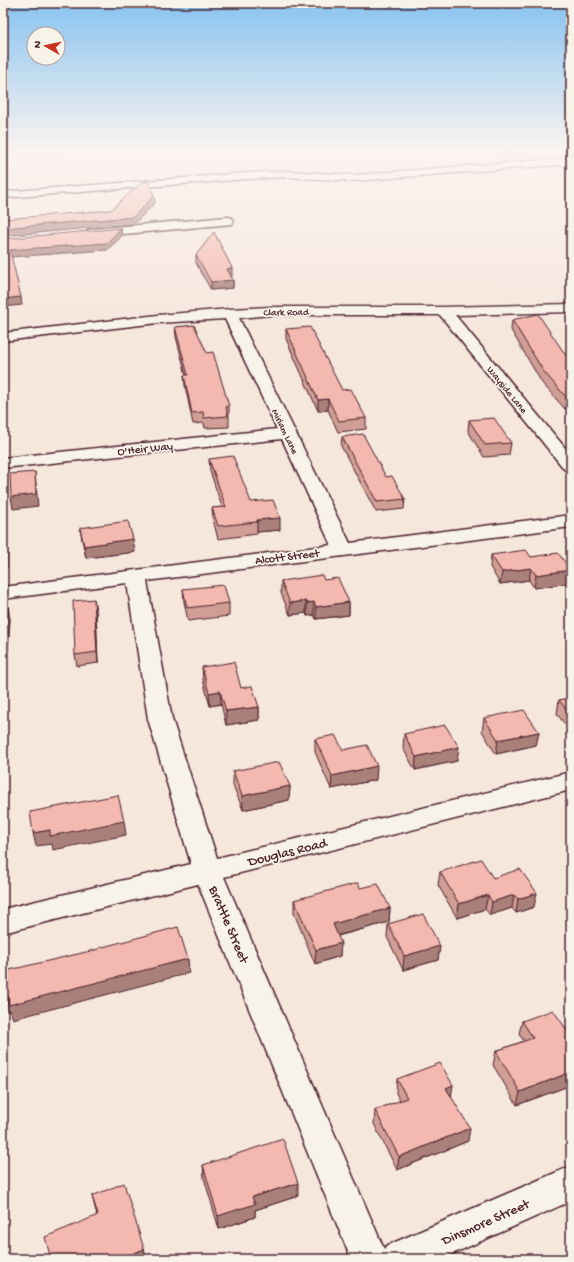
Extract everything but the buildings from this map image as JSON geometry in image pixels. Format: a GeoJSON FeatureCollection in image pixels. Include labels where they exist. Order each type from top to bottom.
{"type":"FeatureCollection","features":[{"type":"Feature","properties":{"kind":"street"},"geometry":{"type":"LineString","coordinates":[[80,234],[228,221]]}},
{"type":"Feature","properties":{"kind":"street","name":"Clark Road"},"geometry":{"type":"LineString","coordinates":[[3,337],[158,319],[230,313],[271,311],[444,311],[571,308]]}},
{"type":"Feature","properties":{"kind":"street","name":"Wayside Lane"},"geometry":{"type":"LineString","coordinates":[[444,311],[571,466]]}},
{"type":"Feature","properties":{"kind":"street","name":"Miriam Lane"},"geometry":{"type":"LineString","coordinates":[[230,313],[343,549]]}},
{"type":"Feature","properties":{"kind":"street","name":"O'Heir Way"},"geometry":{"type":"LineString","coordinates":[[3,463],[287,433]]}},
{"type":"Feature","properties":{"kind":"street","name":"Alcott Street"},"geometry":{"type":"LineString","coordinates":[[3,593],[571,520]]}},
{"type":"Feature","properties":{"kind":"street","name":"Brattle Street"},"geometry":{"type":"LineString","coordinates":[[136,575],[160,719],[207,870],[370,1259]]}},
{"type":"Feature","properties":{"kind":"street","name":"Douglas Road"},"geometry":{"type":"LineString","coordinates":[[3,921],[571,781]]}},
{"type":"Feature","properties":{"kind":"street","name":"Dinsmore Street"},"geometry":{"type":"LineString","coordinates":[[399,1259],[571,1183]]}}]}
